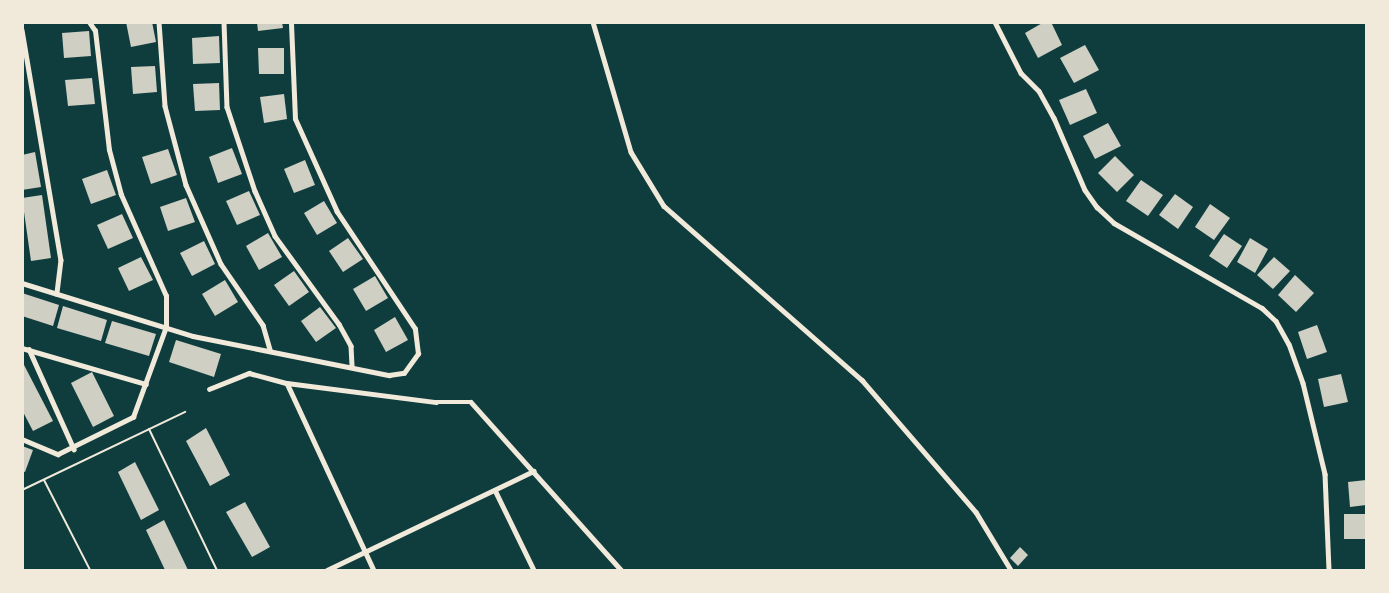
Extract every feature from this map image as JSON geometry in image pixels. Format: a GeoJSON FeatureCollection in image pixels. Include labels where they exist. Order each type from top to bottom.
{"type":"FeatureCollection","features":[{"type":"Feature","properties":{"kind":"street"},"geometry":{"type":"LineString","coordinates":[[22,438],[58,454],[74,449],[133,417],[166,327],[166,296],[121,195],[109,150],[95,31],[89,22]]}},
{"type":"Feature","properties":{"kind":"street"},"geometry":{"type":"LineString","coordinates":[[159,22],[165,106],[186,185],[221,264],[263,325],[270,350]]}},
{"type":"Feature","properties":{"kind":"street"},"geometry":{"type":"LineString","coordinates":[[224,22],[227,107],[255,191],[275,236],[339,324],[351,346],[352,366]]}},
{"type":"Feature","properties":{"kind":"street"},"geometry":{"type":"LineString","coordinates":[[22,283],[166,327],[389,375],[404,373],[418,354],[415,329],[338,212],[301,138],[295,119],[291,22]]}},
{"type":"Feature","properties":{"kind":"street"},"geometry":{"type":"LineString","coordinates":[[593,22],[631,152],[664,206],[862,380],[976,512],[1011,570]]}},
{"type":"Feature","properties":{"kind":"street"},"geometry":{"type":"LineString","coordinates":[[995,22],[1021,74],[1039,91],[1054,118],[1085,190],[1097,207],[1114,223],[1262,308],[1276,321],[1289,344],[1303,383],[1325,474],[1329,570]]}},
{"type":"Feature","properties":{"kind":"street"},"geometry":{"type":"LineString","coordinates":[[22,30],[62,260],[57,294]]}},
{"type":"Feature","properties":{"kind":"street"},"geometry":{"type":"LineString","coordinates":[[22,348],[146,384]]}},
{"type":"Feature","properties":{"kind":"street"},"geometry":{"type":"LineString","coordinates":[[29,349],[74,449]]}},
{"type":"Feature","properties":{"kind":"street"},"geometry":{"type":"LineString","coordinates":[[208,388],[249,373],[287,383],[436,402],[471,402],[621,570]]}},
{"type":"Feature","properties":{"kind":"street"},"geometry":{"type":"LineString","coordinates":[[287,383],[374,570]]}},
{"type":"Feature","properties":{"kind":"street"},"geometry":{"type":"LineString","coordinates":[[327,570],[534,471]]}},
{"type":"Feature","properties":{"kind":"street"},"geometry":{"type":"LineString","coordinates":[[495,490],[534,570]]}},
{"type":"Feature","properties":{"kind":"lane"},"geometry":{"type":"LineString","coordinates":[[22,490],[185,412]]}},
{"type":"Feature","properties":{"kind":"lane"},"geometry":{"type":"LineString","coordinates":[[149,429],[217,570]]}},
{"type":"Feature","properties":{"kind":"lane"},"geometry":{"type":"LineString","coordinates":[[44,480],[90,570]]}},
{"type":"Feature","properties":{"kind":"building"},"geometry":{"type":"Polygon","coordinates":[[[126,22],[152,22],[156,42],[131,47],[126,22]]]}},
{"type":"Feature","properties":{"kind":"building"},"geometry":{"type":"Polygon","coordinates":[[[257,22],[282,22],[283,28],[258,31],[257,22]]]}},
{"type":"Feature","properties":{"kind":"building"},"geometry":{"type":"Polygon","coordinates":[[[1044,22],[1051,22],[1062,45],[1038,58],[1025,33],[1044,22]]]}},
{"type":"Feature","properties":{"kind":"building"},"geometry":{"type":"Polygon","coordinates":[[[89,31],[91,56],[64,58],[62,33],[89,31]]]}},
{"type":"Feature","properties":{"kind":"building"},"geometry":{"type":"Polygon","coordinates":[[[219,36],[220,63],[193,64],[192,38],[219,36]]]}},
{"type":"Feature","properties":{"kind":"building"},"geometry":{"type":"Polygon","coordinates":[[[1085,45],[1099,70],[1074,83],[1060,58],[1085,45]]]}},
{"type":"Feature","properties":{"kind":"building"},"geometry":{"type":"Polygon","coordinates":[[[258,48],[284,48],[284,74],[259,74],[258,48]]]}},
{"type":"Feature","properties":{"kind":"building"},"geometry":{"type":"Polygon","coordinates":[[[155,66],[157,92],[133,94],[131,67],[155,66]]]}},
{"type":"Feature","properties":{"kind":"building"},"geometry":{"type":"Polygon","coordinates":[[[92,78],[95,104],[68,106],[65,80],[92,78]]]}},
{"type":"Feature","properties":{"kind":"building"},"geometry":{"type":"Polygon","coordinates":[[[219,83],[220,110],[195,111],[193,84],[219,83]]]}},
{"type":"Feature","properties":{"kind":"building"},"geometry":{"type":"Polygon","coordinates":[[[1086,89],[1097,113],[1070,125],[1059,100],[1086,89]]]}},
{"type":"Feature","properties":{"kind":"building"},"geometry":{"type":"Polygon","coordinates":[[[284,94],[287,119],[264,123],[260,97],[284,94]]]}},
{"type":"Feature","properties":{"kind":"building"},"geometry":{"type":"Polygon","coordinates":[[[1108,123],[1121,146],[1095,159],[1083,136],[1108,123]]]}},
{"type":"Feature","properties":{"kind":"building"},"geometry":{"type":"Polygon","coordinates":[[[232,148],[242,174],[218,183],[209,157],[232,148]]]}},
{"type":"Feature","properties":{"kind":"building"},"geometry":{"type":"Polygon","coordinates":[[[168,149],[177,175],[151,184],[142,157],[168,149]]]}},
{"type":"Feature","properties":{"kind":"building"},"geometry":{"type":"Polygon","coordinates":[[[35,152],[41,187],[22,190],[22,155],[35,152]]]}},
{"type":"Feature","properties":{"kind":"building"},"geometry":{"type":"Polygon","coordinates":[[[1115,156],[1134,175],[1117,192],[1098,173],[1115,156]]]}},
{"type":"Feature","properties":{"kind":"building"},"geometry":{"type":"Polygon","coordinates":[[[305,160],[315,185],[294,193],[284,169],[305,160]]]}},
{"type":"Feature","properties":{"kind":"building"},"geometry":{"type":"Polygon","coordinates":[[[107,170],[116,195],[91,204],[82,179],[107,170]]]}},
{"type":"Feature","properties":{"kind":"building"},"geometry":{"type":"Polygon","coordinates":[[[1141,180],[1163,195],[1148,216],[1126,201],[1141,180]]]}},
{"type":"Feature","properties":{"kind":"building"},"geometry":{"type":"Polygon","coordinates":[[[249,191],[260,215],[237,225],[226,201],[249,191]]]}},
{"type":"Feature","properties":{"kind":"building"},"geometry":{"type":"Polygon","coordinates":[[[1175,194],[1193,207],[1178,229],[1159,215],[1175,194]]]}},
{"type":"Feature","properties":{"kind":"building"},"geometry":{"type":"Polygon","coordinates":[[[42,195],[51,258],[31,261],[22,198],[42,195]]]}},
{"type":"Feature","properties":{"kind":"building"},"geometry":{"type":"Polygon","coordinates":[[[186,198],[195,222],[168,231],[160,207],[186,198]]]}},
{"type":"Feature","properties":{"kind":"building"},"geometry":{"type":"Polygon","coordinates":[[[324,201],[337,223],[317,235],[304,213],[324,201]]]}},
{"type":"Feature","properties":{"kind":"building"},"geometry":{"type":"Polygon","coordinates":[[[1210,204],[1230,218],[1214,240],[1195,227],[1210,204]]]}},
{"type":"Feature","properties":{"kind":"building"},"geometry":{"type":"Polygon","coordinates":[[[122,214],[133,238],[108,249],[97,225],[122,214]]]}},
{"type":"Feature","properties":{"kind":"building"},"geometry":{"type":"Polygon","coordinates":[[[268,233],[282,257],[259,270],[246,246],[268,233]]]}},
{"type":"Feature","properties":{"kind":"building"},"geometry":{"type":"Polygon","coordinates":[[[1224,234],[1242,246],[1227,268],[1209,256],[1224,234]]]}},
{"type":"Feature","properties":{"kind":"building"},"geometry":{"type":"Polygon","coordinates":[[[348,238],[363,259],[343,272],[329,251],[348,238]]]}},
{"type":"Feature","properties":{"kind":"building"},"geometry":{"type":"Polygon","coordinates":[[[1250,238],[1268,249],[1255,273],[1237,262],[1250,238]]]}},
{"type":"Feature","properties":{"kind":"building"},"geometry":{"type":"Polygon","coordinates":[[[204,241],[215,264],[192,276],[180,253],[204,241]]]}},
{"type":"Feature","properties":{"kind":"building"},"geometry":{"type":"Polygon","coordinates":[[[141,257],[153,280],[129,291],[118,268],[141,257]]]}},
{"type":"Feature","properties":{"kind":"building"},"geometry":{"type":"Polygon","coordinates":[[[1274,257],[1290,271],[1273,289],[1257,275],[1274,257]]]}},
{"type":"Feature","properties":{"kind":"building"},"geometry":{"type":"Polygon","coordinates":[[[294,271],[309,292],[289,306],[274,285],[294,271]]]}},
{"type":"Feature","properties":{"kind":"building"},"geometry":{"type":"Polygon","coordinates":[[[1295,275],[1314,293],[1296,312],[1278,295],[1295,275]]]}},
{"type":"Feature","properties":{"kind":"building"},"geometry":{"type":"Polygon","coordinates":[[[375,276],[388,298],[366,311],[353,289],[375,276]]]}},
{"type":"Feature","properties":{"kind":"building"},"geometry":{"type":"Polygon","coordinates":[[[225,280],[238,302],[215,316],[202,294],[225,280]]]}},
{"type":"Feature","properties":{"kind":"building"},"geometry":{"type":"Polygon","coordinates":[[[22,293],[59,305],[53,326],[22,316],[22,293]]]}},
{"type":"Feature","properties":{"kind":"building"},"geometry":{"type":"Polygon","coordinates":[[[63,306],[107,320],[101,341],[57,328],[63,306]]]}},
{"type":"Feature","properties":{"kind":"building"},"geometry":{"type":"Polygon","coordinates":[[[320,307],[336,328],[316,342],[301,321],[320,307]]]}},
{"type":"Feature","properties":{"kind":"building"},"geometry":{"type":"Polygon","coordinates":[[[395,317],[408,340],[386,352],[374,330],[395,317]]]}},
{"type":"Feature","properties":{"kind":"building"},"geometry":{"type":"Polygon","coordinates":[[[112,321],[156,334],[149,356],[105,343],[112,321]]]}},
{"type":"Feature","properties":{"kind":"building"},"geometry":{"type":"Polygon","coordinates":[[[1317,325],[1327,352],[1307,359],[1298,332],[1317,325]]]}},
{"type":"Feature","properties":{"kind":"building"},"geometry":{"type":"Polygon","coordinates":[[[176,340],[221,354],[214,377],[169,362],[176,340]]]}},
{"type":"Feature","properties":{"kind":"building"},"geometry":{"type":"Polygon","coordinates":[[[22,361],[53,421],[33,431],[22,410],[22,361]]]}},
{"type":"Feature","properties":{"kind":"building"},"geometry":{"type":"Polygon","coordinates":[[[92,372],[114,416],[93,427],[71,383],[92,372]]]}},
{"type":"Feature","properties":{"kind":"building"},"geometry":{"type":"Polygon","coordinates":[[[1341,374],[1348,402],[1324,407],[1318,379],[1341,374]]]}},
{"type":"Feature","properties":{"kind":"building"},"geometry":{"type":"Polygon","coordinates":[[[206,428],[230,475],[210,486],[186,441],[206,428]]]}},
{"type":"Feature","properties":{"kind":"building"},"geometry":{"type":"Polygon","coordinates":[[[22,446],[33,450],[25,472],[22,471],[22,446]]]}},
{"type":"Feature","properties":{"kind":"building"},"geometry":{"type":"Polygon","coordinates":[[[135,462],[159,510],[141,520],[118,472],[135,462]]]}},
{"type":"Feature","properties":{"kind":"building"},"geometry":{"type":"Polygon","coordinates":[[[1366,480],[1366,505],[1350,507],[1348,482],[1366,480]]]}},
{"type":"Feature","properties":{"kind":"building"},"geometry":{"type":"Polygon","coordinates":[[[245,502],[270,547],[252,557],[226,512],[245,502]]]}},
{"type":"Feature","properties":{"kind":"building"},"geometry":{"type":"Polygon","coordinates":[[[1344,514],[1366,514],[1366,539],[1344,539],[1344,514]]]}},
{"type":"Feature","properties":{"kind":"building"},"geometry":{"type":"Polygon","coordinates":[[[164,520],[188,570],[165,570],[146,530],[164,520]]]}},
{"type":"Feature","properties":{"kind":"building"},"geometry":{"type":"Polygon","coordinates":[[[1020,547],[1028,555],[1018,566],[1010,558],[1020,547]]]}}]}
